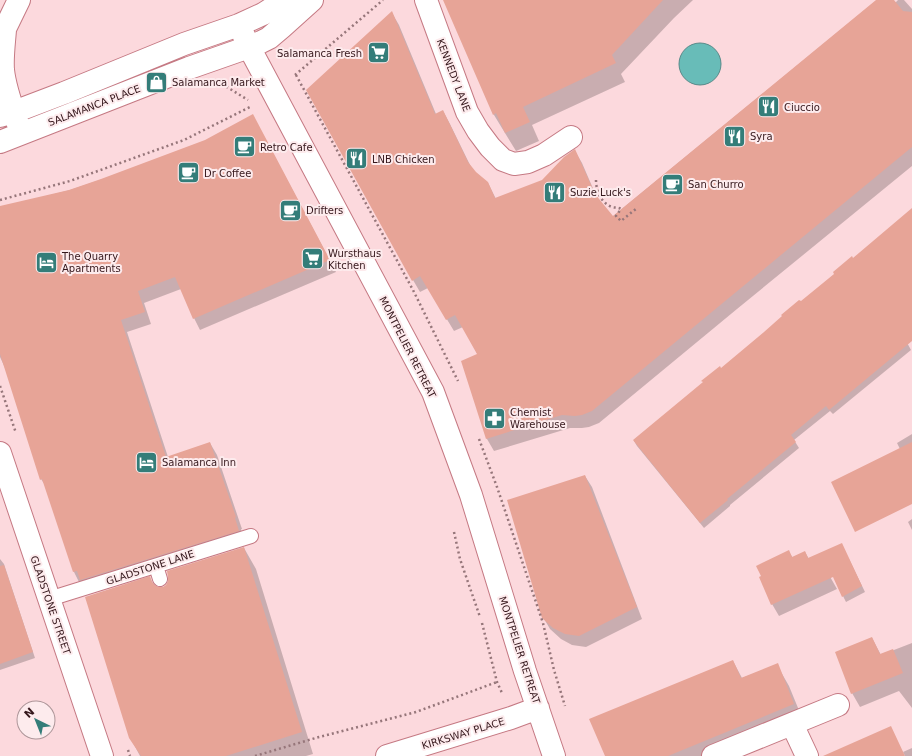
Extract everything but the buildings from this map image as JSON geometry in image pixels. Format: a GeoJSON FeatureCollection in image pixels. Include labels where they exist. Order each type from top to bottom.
{"type":"FeatureCollection","features":[{"type":"Feature","properties":{"kind":"street"},"geometry":{"type":"LineString","coordinates":[[19,0],[2,34],[3,70],[7,114],[21,133]]}},
{"type":"Feature","properties":{"kind":"street"},"geometry":{"type":"LineString","coordinates":[[7,114],[64,93],[184,44],[239,25],[264,14],[285,0]]}},
{"type":"Feature","properties":{"kind":"street","name":"SALAMANCA PLACE"},"geometry":{"type":"LineString","coordinates":[[0,142],[269,38],[296,16],[312,0]]}},
{"type":"Feature","properties":{"kind":"street","name":"KENNEDY LANE"},"geometry":{"type":"LineString","coordinates":[[426,0],[467,112],[478,131],[490,147],[503,160],[514,164],[528,162],[544,155],[571,137]]}},
{"type":"Feature","properties":{"kind":"street","name":"MONTPELIER RETREAT"},"geometry":{"type":"LineString","coordinates":[[239,25],[249,47],[264,99],[433,392],[471,495],[525,671],[554,756]]}},
{"type":"Feature","properties":{"kind":"street","name":"GLADSTONE STREET"},"geometry":{"type":"LineString","coordinates":[[0,453],[102,756]]}},
{"type":"Feature","properties":{"kind":"street"},"geometry":{"type":"LineString","coordinates":[[712,756],[838,705]]}},
{"type":"Feature","properties":{"kind":"street","name":"KIRKSWAY PLACE"},"geometry":{"type":"LineString","coordinates":[[387,756],[511,718],[538,708]]}},
{"type":"Feature","properties":{"kind":"street"},"geometry":{"type":"LineString","coordinates":[[792,724],[807,756]]}},
{"type":"Feature","properties":{"kind":"lane","name":"GLADSTONE LANE"},"geometry":{"type":"LineString","coordinates":[[49,599],[158,572],[251,536]]}},
{"type":"Feature","properties":{"kind":"path"},"geometry":{"type":"LineString","coordinates":[[0,200],[70,181],[184,140],[264,99],[383,0]]}},
{"type":"Feature","properties":{"kind":"path"},"geometry":{"type":"LineString","coordinates":[[210,60],[216,80],[264,99]]}},
{"type":"Feature","properties":{"kind":"path"},"geometry":{"type":"LineString","coordinates":[[596,180],[598,194],[612,207],[621,209],[616,216],[621,221],[637,208]]}},
{"type":"Feature","properties":{"kind":"path"},"geometry":{"type":"LineString","coordinates":[[453,528],[460,559],[482,622],[497,682],[502,693]]}},
{"type":"Feature","properties":{"kind":"path"},"geometry":{"type":"LineString","coordinates":[[255,756],[319,737],[416,712],[497,682]]}},
{"type":"Feature","properties":{"kind":"water"},"geometry":{"type":"Polygon","coordinates":[[[696,43],[704,43],[712,46],[718,52],[721,64],[718,76],[712,82],[704,85],[696,85],[688,82],[682,76],[679,68],[679,60],[682,52],[688,46],[696,43]]]}},
{"type":"Feature","properties":{"kind":"place","name":"Salamanca Fresh"},"geometry":{"type":"Point","coordinates":[378,53]}},
{"type":"Feature","properties":{"kind":"place","name":"Salamanca Market"},"geometry":{"type":"Point","coordinates":[156,82]}},
{"type":"Feature","properties":{"kind":"place","name":"Ciuccio"},"geometry":{"type":"Point","coordinates":[769,107]}},
{"type":"Feature","properties":{"kind":"place","name":"Syra"},"geometry":{"type":"Point","coordinates":[735,136]}},
{"type":"Feature","properties":{"kind":"place","name":"Retro Cafe"},"geometry":{"type":"Point","coordinates":[244,147]}},
{"type":"Feature","properties":{"kind":"place","name":"LNB Chicken"},"geometry":{"type":"Point","coordinates":[356,159]}},
{"type":"Feature","properties":{"kind":"place","name":"Dr Coffee"},"geometry":{"type":"Point","coordinates":[189,173]}},
{"type":"Feature","properties":{"kind":"place","name":"San Churro"},"geometry":{"type":"Point","coordinates":[672,184]}},
{"type":"Feature","properties":{"kind":"place","name":"Suzie Luck's"},"geometry":{"type":"Point","coordinates":[554,192]}},
{"type":"Feature","properties":{"kind":"place","name":"Drifters"},"geometry":{"type":"Point","coordinates":[291,210]}},
{"type":"Feature","properties":{"kind":"place","name":"Wursthaus Kitchen"},"geometry":{"type":"Point","coordinates":[313,259]}},
{"type":"Feature","properties":{"kind":"place","name":"The Quarry Apartments"},"geometry":{"type":"Point","coordinates":[47,262]}},
{"type":"Feature","properties":{"kind":"place","name":"Chemist Warehouse"},"geometry":{"type":"Point","coordinates":[494,418]}},
{"type":"Feature","properties":{"kind":"place","name":"Salamanca Inn"},"geometry":{"type":"Point","coordinates":[146,462]}}]}
